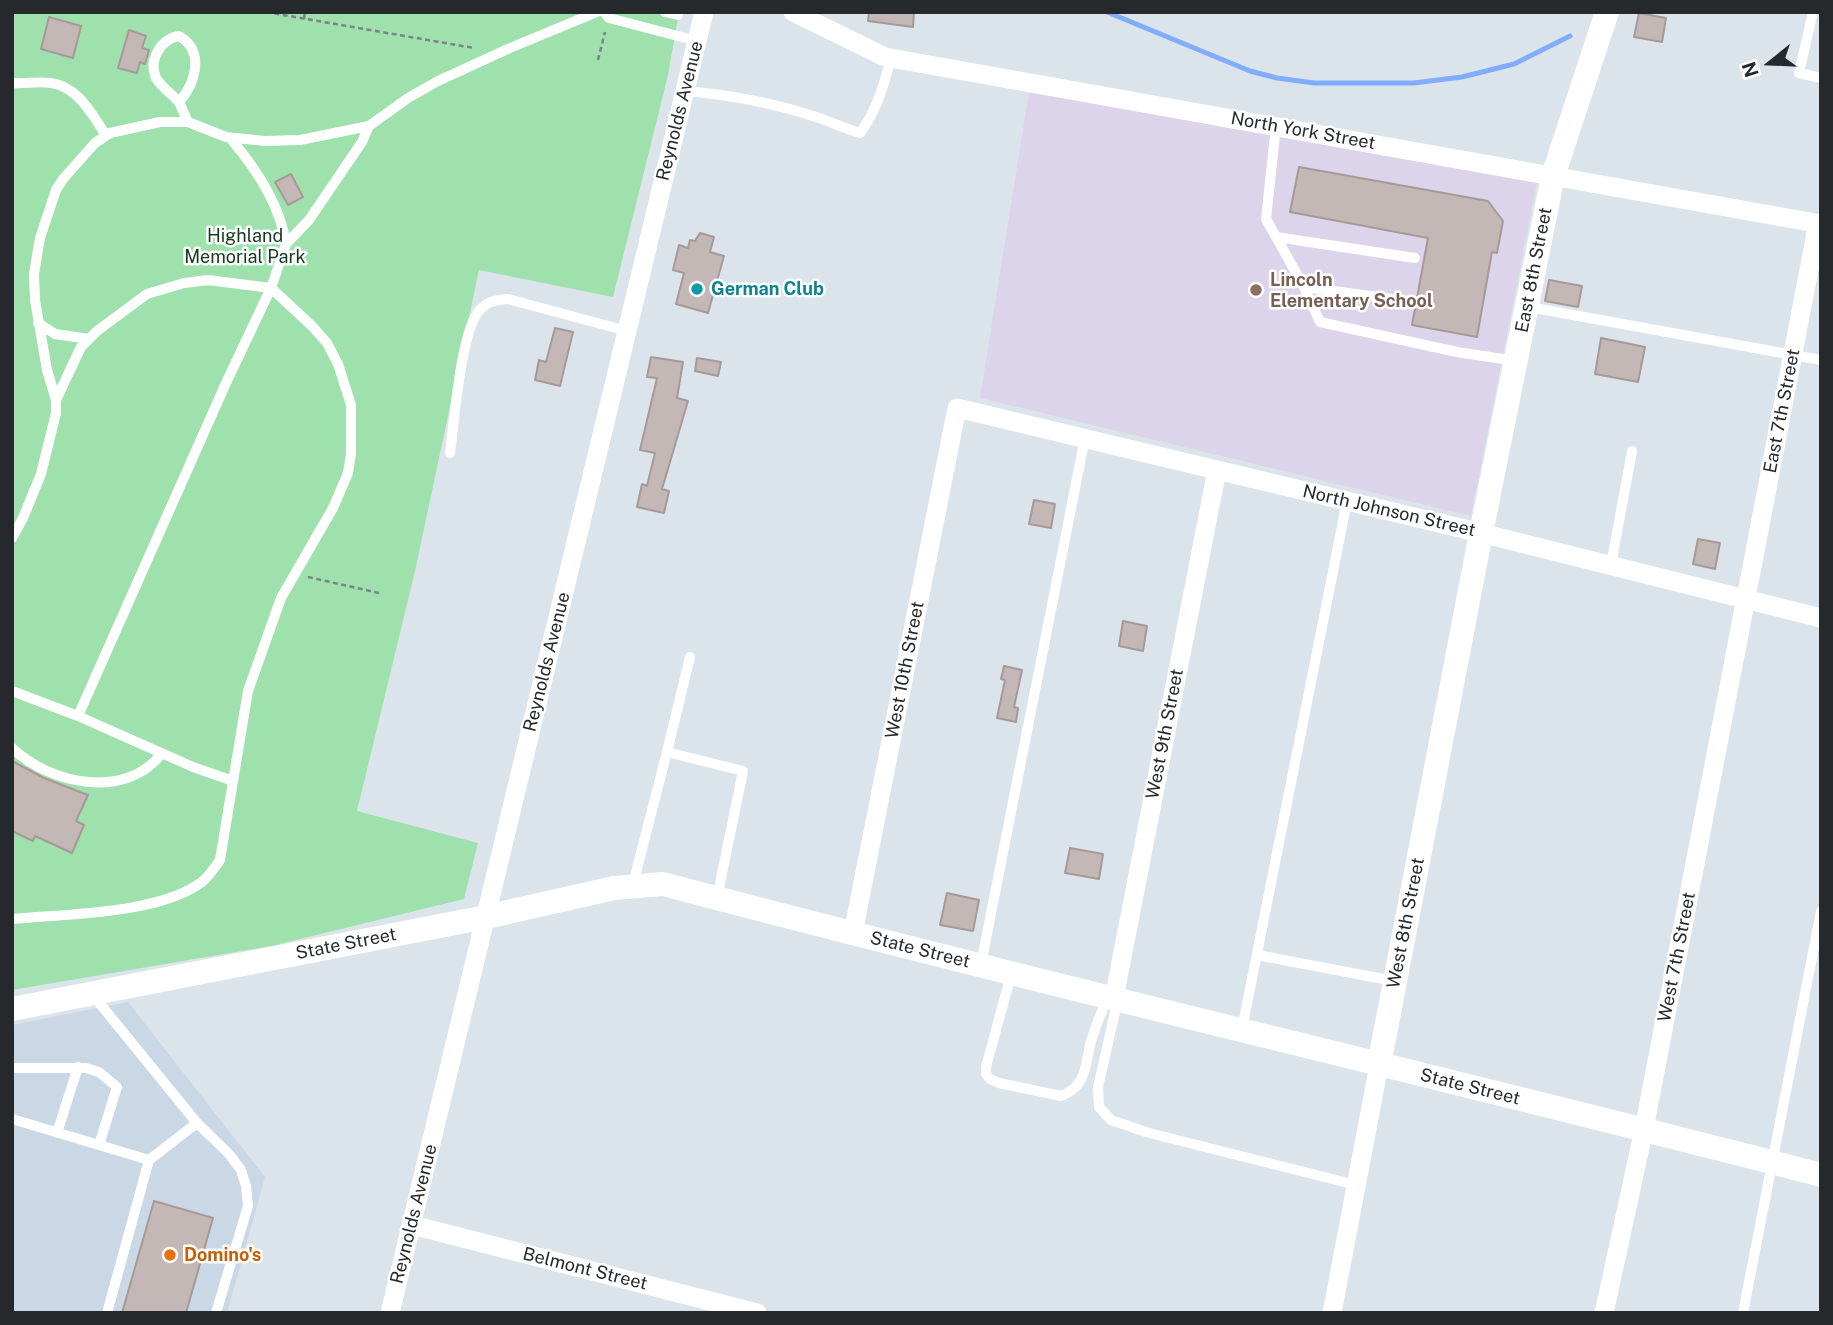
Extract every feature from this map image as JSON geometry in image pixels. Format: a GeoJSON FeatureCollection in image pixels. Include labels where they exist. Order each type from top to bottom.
{"type":"FeatureCollection","features":[{"type":"Feature","properties":{"kind":"street","name":"Reynolds Avenue"},"geometry":{"type":"LineString","coordinates":[[390,1313],[704,12]]}},
{"type":"Feature","properties":{"kind":"street","name":"North York Street"},"geometry":{"type":"LineString","coordinates":[[793,12],[891,58],[1820,223]]}},
{"type":"Feature","properties":{"kind":"street","name":"East 8th Street"},"geometry":{"type":"LineString","coordinates":[[1481,533],[1553,176],[1607,12]]}},
{"type":"Feature","properties":{"kind":"street","name":"East 7th Street"},"geometry":{"type":"LineString","coordinates":[[1746,600],[1820,223]]}},
{"type":"Feature","properties":{"kind":"street","name":"North Johnson Street"},"geometry":{"type":"LineString","coordinates":[[957,408],[1481,533],[1821,618]]}},
{"type":"Feature","properties":{"kind":"street","name":"West 10th Street"},"geometry":{"type":"LineString","coordinates":[[853,933],[957,408]]}},
{"type":"Feature","properties":{"kind":"street","name":"West 9th Street"},"geometry":{"type":"LineString","coordinates":[[1113,998],[1217,470]]}},
{"type":"Feature","properties":{"kind":"street","name":"West 8th Street"},"geometry":{"type":"LineString","coordinates":[[1332,1313],[1481,533]]}},
{"type":"Feature","properties":{"kind":"street","name":"West 7th Street"},"geometry":{"type":"LineString","coordinates":[[1604,1313],[1644,1129],[1746,600]]}},
{"type":"Feature","properties":{"kind":"street","name":"State Street"},"geometry":{"type":"LineString","coordinates":[[12,1009],[486,917],[614,888],[663,884],[1821,1175]]}},
{"type":"Feature","properties":{"kind":"street","name":"Belmont Street"},"geometry":{"type":"LineString","coordinates":[[412,1225],[757,1313]]}},
{"type":"Feature","properties":{"kind":"lane"},"geometry":{"type":"LineString","coordinates":[[56,400],[38,323],[34,274],[47,212],[63,179],[95,143],[106,135],[160,122],[188,122],[229,137],[284,141],[369,126],[424,89],[597,12]]}},
{"type":"Feature","properties":{"kind":"lane"},"geometry":{"type":"LineString","coordinates":[[665,12],[678,15]]}},
{"type":"Feature","properties":{"kind":"lane"},"geometry":{"type":"LineString","coordinates":[[1813,12],[1799,73],[1821,78]]}},
{"type":"Feature","properties":{"kind":"lane"},"geometry":{"type":"LineString","coordinates":[[606,15],[697,41]]}},
{"type":"Feature","properties":{"kind":"lane"},"geometry":{"type":"LineString","coordinates":[[180,102],[186,94],[195,67],[193,48],[180,36],[172,37],[159,48],[154,62],[157,79],[180,102],[188,122]]}},
{"type":"Feature","properties":{"kind":"lane"},"geometry":{"type":"LineString","coordinates":[[685,91],[728,95],[769,103],[820,118],[860,134],[872,117],[891,58]]}},
{"type":"Feature","properties":{"kind":"lane"},"geometry":{"type":"LineString","coordinates":[[12,83],[49,83],[64,86],[78,97],[106,135]]}},
{"type":"Feature","properties":{"kind":"lane"},"geometry":{"type":"LineString","coordinates":[[78,716],[271,288],[286,244],[309,220],[362,142],[369,126]]}},
{"type":"Feature","properties":{"kind":"lane"},"geometry":{"type":"LineString","coordinates":[[1276,126],[1266,219],[1321,322],[1457,352],[1516,361]]}},
{"type":"Feature","properties":{"kind":"lane"},"geometry":{"type":"LineString","coordinates":[[229,137],[268,193],[284,232],[286,244]]}},
{"type":"Feature","properties":{"kind":"lane"},"geometry":{"type":"LineString","coordinates":[[1276,237],[1415,258]]}},
{"type":"Feature","properties":{"kind":"lane"},"geometry":{"type":"LineString","coordinates":[[12,538],[41,474],[54,423],[56,400],[75,357],[89,339],[147,294],[208,280],[271,288],[313,326],[327,343],[347,384],[351,405],[351,454],[348,473],[333,508],[281,598],[248,691],[223,852],[214,869],[192,888],[155,902],[12,919]]}},
{"type":"Feature","properties":{"kind":"lane"},"geometry":{"type":"LineString","coordinates":[[1304,287],[1407,301]]}},
{"type":"Feature","properties":{"kind":"lane"},"geometry":{"type":"LineString","coordinates":[[450,453],[467,339],[478,312],[492,300],[508,299],[627,331]]}},
{"type":"Feature","properties":{"kind":"lane"},"geometry":{"type":"LineString","coordinates":[[1527,306],[1821,360]]}},
{"type":"Feature","properties":{"kind":"lane"},"geometry":{"type":"LineString","coordinates":[[38,323],[55,334],[89,339]]}},
{"type":"Feature","properties":{"kind":"lane"},"geometry":{"type":"LineString","coordinates":[[981,965],[1085,438]]}},
{"type":"Feature","properties":{"kind":"lane"},"geometry":{"type":"LineString","coordinates":[[1611,565],[1632,451]]}},
{"type":"Feature","properties":{"kind":"lane"},"geometry":{"type":"LineString","coordinates":[[1242,1031],[1347,501]]}},
{"type":"Feature","properties":{"kind":"lane"},"geometry":{"type":"LineString","coordinates":[[632,886],[690,657]]}},
{"type":"Feature","properties":{"kind":"lane"},"geometry":{"type":"LineString","coordinates":[[12,691],[233,781]]}},
{"type":"Feature","properties":{"kind":"lane"},"geometry":{"type":"LineString","coordinates":[[12,748],[55,773],[88,783],[105,783],[140,774],[153,766],[162,753]]}},
{"type":"Feature","properties":{"kind":"lane"},"geometry":{"type":"LineString","coordinates":[[667,752],[743,771],[717,898]]}},
{"type":"Feature","properties":{"kind":"lane"},"geometry":{"type":"LineString","coordinates":[[1743,1313],[1821,911]]}},
{"type":"Feature","properties":{"kind":"lane"},"geometry":{"type":"LineString","coordinates":[[1257,955],[1395,981]]}},
{"type":"Feature","properties":{"kind":"lane"},"geometry":{"type":"LineString","coordinates":[[1012,973],[986,1067],[986,1074],[990,1079],[999,1083],[1061,1096],[1077,1087],[1084,1076],[1090,1045],[1113,998]]}},
{"type":"Feature","properties":{"kind":"lane"},"geometry":{"type":"LineString","coordinates":[[92,994],[197,1123],[229,1154],[241,1170],[247,1186],[248,1206],[216,1313]]}},
{"type":"Feature","properties":{"kind":"lane"},"geometry":{"type":"LineString","coordinates":[[1113,998],[1098,1087],[1099,1107],[1111,1120],[1149,1133],[1356,1185]]}},
{"type":"Feature","properties":{"kind":"lane"},"geometry":{"type":"LineString","coordinates":[[57,1133],[78,1067]]}},
{"type":"Feature","properties":{"kind":"lane"},"geometry":{"type":"LineString","coordinates":[[12,1068],[78,1067],[99,1072],[117,1087],[99,1145]]}},
{"type":"Feature","properties":{"kind":"lane"},"geometry":{"type":"LineString","coordinates":[[12,1119],[149,1160]]}},
{"type":"Feature","properties":{"kind":"lane"},"geometry":{"type":"LineString","coordinates":[[107,1313],[149,1160],[197,1123]]}},
{"type":"Feature","properties":{"kind":"path"},"geometry":{"type":"LineString","coordinates":[[266,12],[502,52]]}},
{"type":"Feature","properties":{"kind":"path"},"geometry":{"type":"LineString","coordinates":[[303,19],[305,12]]}},
{"type":"Feature","properties":{"kind":"path"},"geometry":{"type":"LineString","coordinates":[[598,60],[606,15]]}},
{"type":"Feature","properties":{"kind":"path"},"geometry":{"type":"LineString","coordinates":[[294,574],[379,593]]}},
{"type":"Feature","properties":{"kind":"shaded area","name":"Lincoln Elementary School"},"geometry":{"type":"Polygon","coordinates":[[[1029,92],[1537,183],[1471,516],[980,398],[1029,92]]]}},
{"type":"Feature","properties":{"kind":"shaded area"},"geometry":{"type":"Polygon","coordinates":[[[128,1002],[265,1177],[227,1313],[12,1313],[12,1025],[128,1002]]]}},
{"type":"Feature","properties":{"kind":"green space","name":"Highland Memorial Park"},"geometry":{"type":"Polygon","coordinates":[[[12,12],[679,12],[668,75],[613,297],[479,270],[415,571],[357,811],[478,843],[464,899],[271,946],[12,990],[12,12]]]}},
{"type":"Feature","properties":{"kind":"building"},"geometry":{"type":"Polygon","coordinates":[[[869,12],[914,12],[913,27],[868,21],[869,12]]]}},
{"type":"Feature","properties":{"kind":"building"},"geometry":{"type":"Polygon","coordinates":[[[1639,13],[1666,18],[1662,42],[1634,37],[1639,13]]]}},
{"type":"Feature","properties":{"kind":"building"},"geometry":{"type":"Polygon","coordinates":[[[49,17],[81,26],[73,58],[41,49],[49,17]]]}},
{"type":"Feature","properties":{"kind":"building"},"geometry":{"type":"Polygon","coordinates":[[[129,30],[146,36],[142,48],[149,50],[145,64],[140,62],[137,73],[118,68],[129,30]]]}},
{"type":"Feature","properties":{"kind":"building","name":"Lincoln Elementary School"},"geometry":{"type":"Polygon","coordinates":[[[1299,167],[1488,201],[1503,221],[1497,253],[1492,252],[1477,337],[1412,325],[1428,238],[1290,212],[1299,167]]]}},
{"type":"Feature","properties":{"kind":"building"},"geometry":{"type":"Polygon","coordinates":[[[291,174],[303,197],[288,205],[275,182],[291,174]]]}},
{"type":"Feature","properties":{"kind":"building","name":"German Club"},"geometry":{"type":"Polygon","coordinates":[[[700,233],[714,237],[710,252],[724,256],[708,313],[676,304],[684,273],[673,270],[679,245],[688,248],[690,240],[695,241],[700,233]]]}},
{"type":"Feature","properties":{"kind":"building"},"geometry":{"type":"Polygon","coordinates":[[[1549,280],[1582,286],[1578,307],[1545,301],[1549,280]]]}},
{"type":"Feature","properties":{"kind":"building"},"geometry":{"type":"Polygon","coordinates":[[[555,328],[573,332],[560,386],[535,380],[539,360],[546,362],[555,328]]]}},
{"type":"Feature","properties":{"kind":"building"},"geometry":{"type":"Polygon","coordinates":[[[1601,338],[1645,347],[1638,382],[1595,374],[1601,338]]]}},
{"type":"Feature","properties":{"kind":"building"},"geometry":{"type":"Polygon","coordinates":[[[651,357],[683,362],[677,398],[688,401],[662,489],[669,491],[664,513],[637,507],[642,484],[647,486],[655,453],[640,450],[657,378],[647,377],[651,357]]]}},
{"type":"Feature","properties":{"kind":"building"},"geometry":{"type":"Polygon","coordinates":[[[697,358],[721,362],[718,376],[695,371],[697,358]]]}},
{"type":"Feature","properties":{"kind":"building"},"geometry":{"type":"Polygon","coordinates":[[[1034,500],[1055,504],[1051,528],[1029,524],[1034,500]]]}},
{"type":"Feature","properties":{"kind":"building"},"geometry":{"type":"Polygon","coordinates":[[[1698,539],[1720,543],[1715,569],[1693,564],[1698,539]]]}},
{"type":"Feature","properties":{"kind":"building"},"geometry":{"type":"Polygon","coordinates":[[[1123,621],[1147,626],[1143,651],[1119,646],[1123,621]]]}},
{"type":"Feature","properties":{"kind":"building"},"geometry":{"type":"Polygon","coordinates":[[[1004,666],[1022,670],[1014,707],[1018,708],[1016,722],[997,718],[1005,680],[1001,679],[1004,666]]]}},
{"type":"Feature","properties":{"kind":"building"},"geometry":{"type":"Polygon","coordinates":[[[12,761],[44,778],[88,795],[76,821],[84,825],[72,853],[35,836],[33,841],[12,831],[12,761]]]}},
{"type":"Feature","properties":{"kind":"building"},"geometry":{"type":"Polygon","coordinates":[[[1070,848],[1103,854],[1099,879],[1065,873],[1070,848]]]}},
{"type":"Feature","properties":{"kind":"building"},"geometry":{"type":"Polygon","coordinates":[[[947,893],[979,900],[973,931],[940,925],[947,893]]]}},
{"type":"Feature","properties":{"kind":"building"},"geometry":{"type":"Polygon","coordinates":[[[154,1201],[213,1218],[186,1313],[122,1313],[154,1201]]]}},
{"type":"Feature","properties":{"kind":"waterway"},"geometry":{"type":"LineString","coordinates":[[1107,12],[1250,71],[1314,83],[1414,83],[1462,77],[1514,64],[1570,36]]}},
{"type":"Feature","properties":{"kind":"place","name":"German Club"},"geometry":{"type":"Point","coordinates":[697,289]}},
{"type":"Feature","properties":{"kind":"place","name":"Lincoln Elementary School"},"geometry":{"type":"Point","coordinates":[1256,290]}},
{"type":"Feature","properties":{"kind":"place","name":"Domino's"},"geometry":{"type":"Point","coordinates":[170,1255]}}]}
